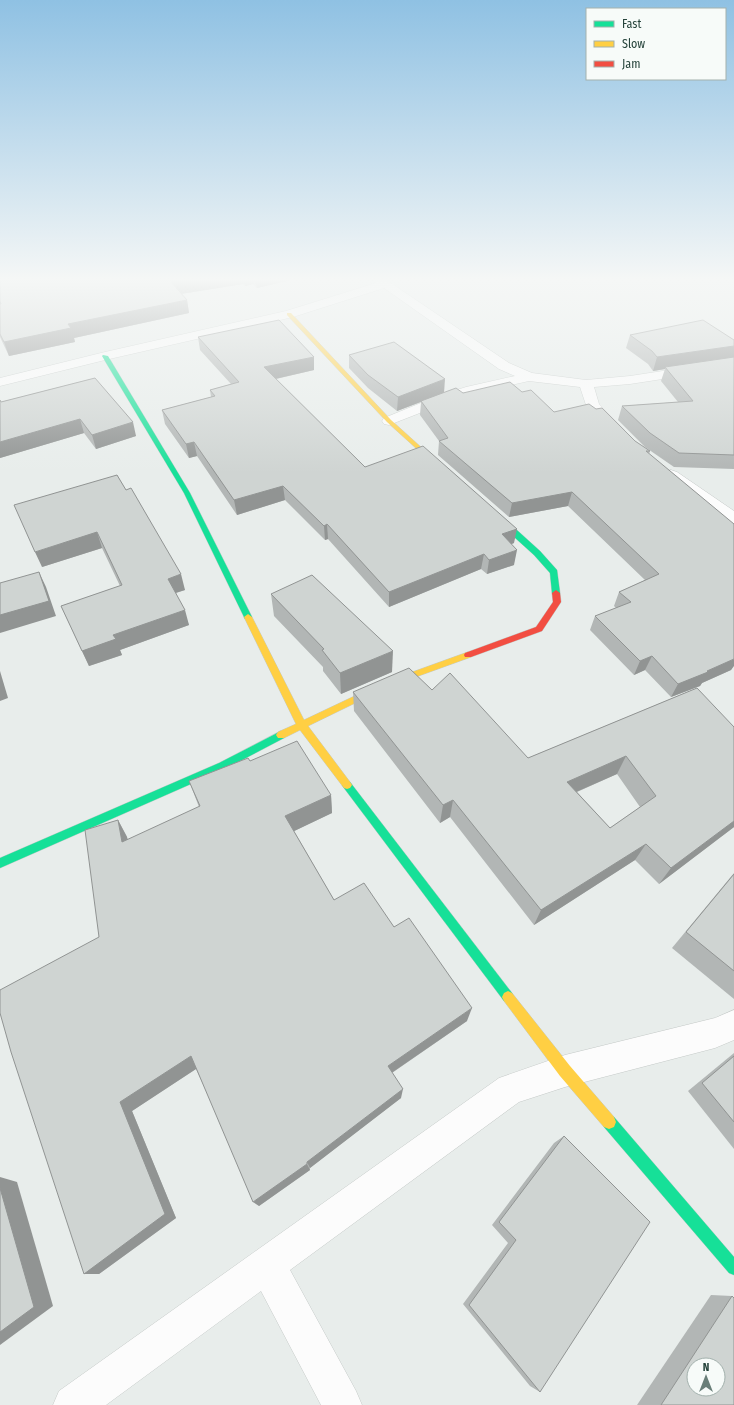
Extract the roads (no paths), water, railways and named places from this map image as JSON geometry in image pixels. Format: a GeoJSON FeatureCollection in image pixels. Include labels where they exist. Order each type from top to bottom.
{"type":"FeatureCollection","features":[{"type":"Feature","properties":{"kind":"street"},"geometry":{"type":"LineString","coordinates":[[0,382],[164,343]]}},
{"type":"Feature","properties":{"kind":"street"},"geometry":{"type":"LineString","coordinates":[[315,343],[389,422],[448,474]]}},
{"type":"Feature","properties":{"kind":"street"},"geometry":{"type":"LineString","coordinates":[[470,343],[504,366],[529,377],[586,384],[630,380],[734,364]]}},
{"type":"Feature","properties":{"kind":"street"},"geometry":{"type":"LineString","coordinates":[[105,356],[187,493],[301,724],[565,1071],[734,1268]]}},
{"type":"Feature","properties":{"kind":"street"},"geometry":{"type":"LineString","coordinates":[[389,422],[443,399],[464,392],[529,377]]}},
{"type":"Feature","properties":{"kind":"street"},"geometry":{"type":"LineString","coordinates":[[586,384],[592,405],[628,441]]}},
{"type":"Feature","properties":{"kind":"street"},"geometry":{"type":"LineString","coordinates":[[661,468],[734,519]]}},
{"type":"Feature","properties":{"kind":"street"},"geometry":{"type":"LineString","coordinates":[[0,863],[222,766],[301,724],[385,685],[539,629],[557,602],[554,572],[537,553],[490,511]]}},
{"type":"Feature","properties":{"kind":"street"},"geometry":{"type":"LineString","coordinates":[[73,1405],[510,1089],[565,1071],[715,1033],[734,1025]]}},
{"type":"Feature","properties":{"kind":"street"},"geometry":{"type":"LineString","coordinates":[[267,1265],[342,1405]]}}]}
